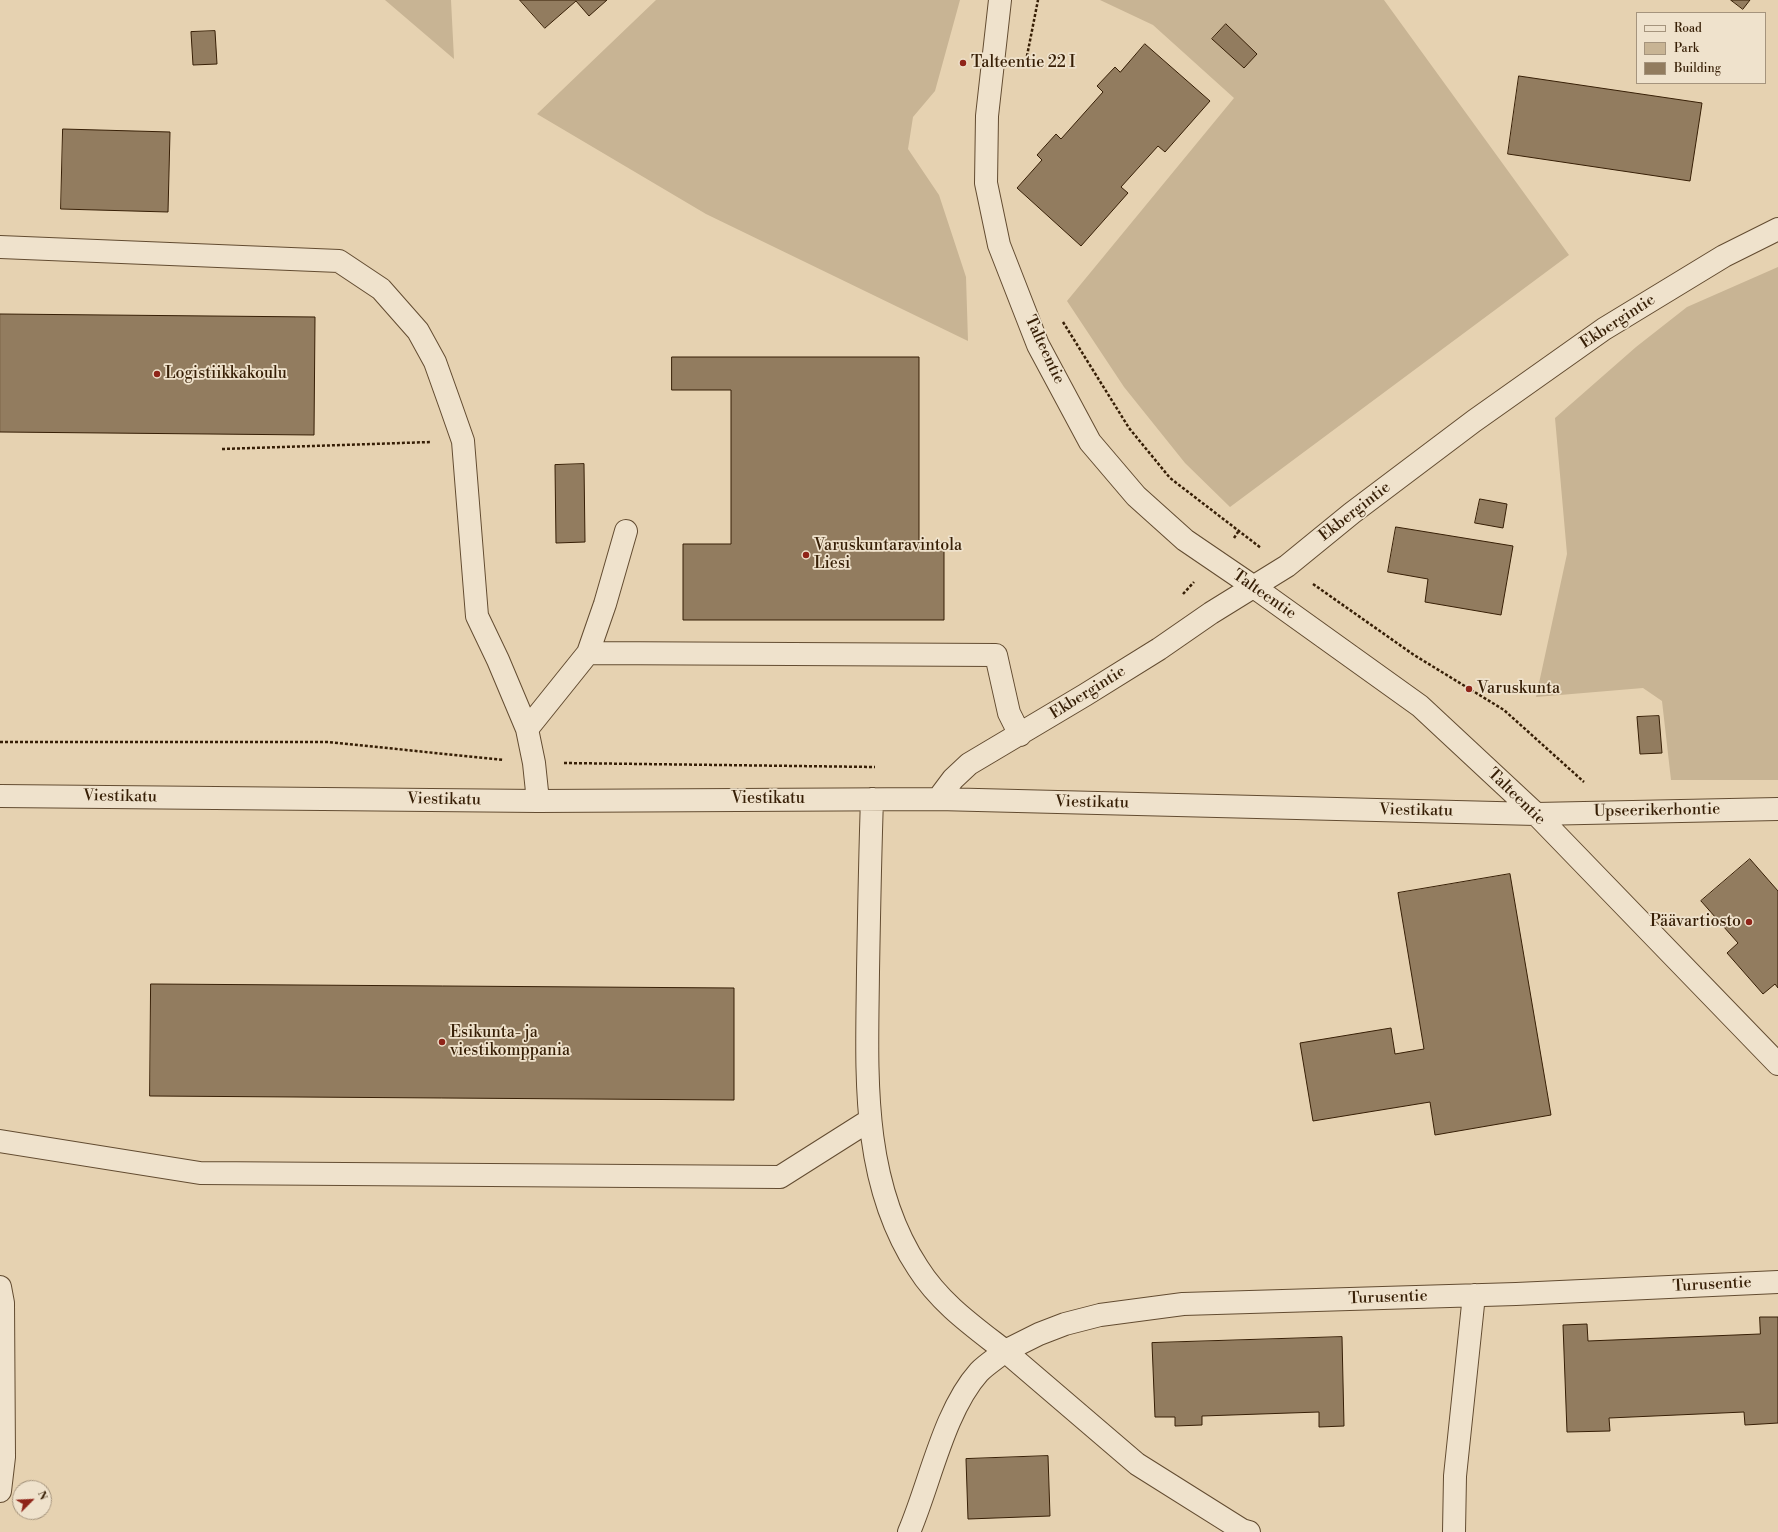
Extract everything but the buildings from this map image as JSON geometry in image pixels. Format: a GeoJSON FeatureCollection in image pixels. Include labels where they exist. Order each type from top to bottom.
{"type":"FeatureCollection","features":[{"type":"Feature","properties":{"kind":"street","name":"Talteentie"},"geometry":{"type":"LineString","coordinates":[[1000,0],[987,116],[986,183],[999,245],[1038,345],[1090,442],[1136,496],[1185,540],[1254,587],[1420,706],[1536,814],[1778,1064]]}},
{"type":"Feature","properties":{"kind":"street","name":"Ekbergintie"},"geometry":{"type":"LineString","coordinates":[[938,799],[954,779],[969,764],[1020,735],[1287,566],[1352,513],[1462,431],[1604,330],[1724,256],[1778,229]]}},
{"type":"Feature","properties":{"kind":"street"},"geometry":{"type":"LineString","coordinates":[[0,247],[339,261],[381,289],[418,331],[435,362],[463,441],[477,616],[498,660],[527,729],[534,763],[538,801]]}},
{"type":"Feature","properties":{"kind":"street"},"geometry":{"type":"LineString","coordinates":[[527,729],[588,653],[605,604],[626,531]]}},
{"type":"Feature","properties":{"kind":"street"},"geometry":{"type":"LineString","coordinates":[[588,653],[996,655],[1009,713],[1020,735]]}},
{"type":"Feature","properties":{"kind":"street","name":"Viestikatu"},"geometry":{"type":"LineString","coordinates":[[0,796],[538,801],[938,799],[1536,814]]}},
{"type":"Feature","properties":{"kind":"street"},"geometry":{"type":"LineString","coordinates":[[872,799],[867,1081],[870,1120],[882,1186],[890,1213],[903,1242],[918,1268],[934,1291],[957,1314],[1005,1351],[1137,1464],[1242,1530],[1249,1532]]}},
{"type":"Feature","properties":{"kind":"street","name":"Upseerikerhontie"},"geometry":{"type":"LineString","coordinates":[[1536,814],[1778,809]]}},
{"type":"Feature","properties":{"kind":"street"},"geometry":{"type":"LineString","coordinates":[[0,1141],[200,1173],[780,1177],[870,1120]]}},
{"type":"Feature","properties":{"kind":"street","name":"Turusentie"},"geometry":{"type":"LineString","coordinates":[[909,1532],[951,1418],[962,1395],[979,1372],[1005,1351],[1039,1334],[1065,1324],[1100,1315],[1184,1304],[1474,1295],[1778,1282]]}},
{"type":"Feature","properties":{"kind":"street"},"geometry":{"type":"LineString","coordinates":[[0,1287],[3,1311],[2,1458],[0,1491]]}},
{"type":"Feature","properties":{"kind":"street"},"geometry":{"type":"LineString","coordinates":[[1454,1532],[1455,1476],[1474,1295]]}},
{"type":"Feature","properties":{"kind":"path"},"geometry":{"type":"LineString","coordinates":[[1024,69],[1038,0]]}},
{"type":"Feature","properties":{"kind":"path"},"geometry":{"type":"LineString","coordinates":[[1060,317],[1129,428],[1166,472],[1238,532],[1414,655],[1504,710],[1569,767],[1611,812]]}},
{"type":"Feature","properties":{"kind":"path"},"geometry":{"type":"LineString","coordinates":[[222,450],[463,441]]}},
{"type":"Feature","properties":{"kind":"path"},"geometry":{"type":"LineString","coordinates":[[1180,598],[1238,532]]}},
{"type":"Feature","properties":{"kind":"path"},"geometry":{"type":"LineString","coordinates":[[0,742],[328,742],[534,763],[879,768]]}},
{"type":"Feature","properties":{"kind":"green space"},"geometry":{"type":"Polygon","coordinates":[[[385,0],[451,0],[454,59],[385,0]]]}},
{"type":"Feature","properties":{"kind":"green space"},"geometry":{"type":"Polygon","coordinates":[[[656,0],[960,0],[935,91],[913,117],[908,149],[939,195],[966,277],[968,341],[706,214],[537,114],[656,0]]]}},
{"type":"Feature","properties":{"kind":"green space"},"geometry":{"type":"Polygon","coordinates":[[[1100,0],[1384,0],[1569,255],[1230,507],[1185,463],[1124,387],[1067,301],[1234,98],[1153,25],[1100,0]]]}},
{"type":"Feature","properties":{"kind":"green space"},"geometry":{"type":"Polygon","coordinates":[[[1778,267],[1778,780],[1671,780],[1662,701],[1643,688],[1536,697],[1567,554],[1555,418],[1636,347],[1687,307],[1778,267]]]}},
{"type":"Feature","properties":{"kind":"place","name":"Talteentie 22 I"},"geometry":{"type":"Point","coordinates":[963,63]}},
{"type":"Feature","properties":{"kind":"place","name":"Logistiikkakoulu"},"geometry":{"type":"Point","coordinates":[157,374]}},
{"type":"Feature","properties":{"kind":"place","name":"Varuskuntaravintola Liesi"},"geometry":{"type":"Point","coordinates":[806,555]}},
{"type":"Feature","properties":{"kind":"place","name":"Varuskunta"},"geometry":{"type":"Point","coordinates":[1469,689]}},
{"type":"Feature","properties":{"kind":"place","name":"Päävartiosto"},"geometry":{"type":"Point","coordinates":[1749,922]}},
{"type":"Feature","properties":{"kind":"place","name":"Esikunta- ja viestikomppania"},"geometry":{"type":"Point","coordinates":[442,1042]}}]}
